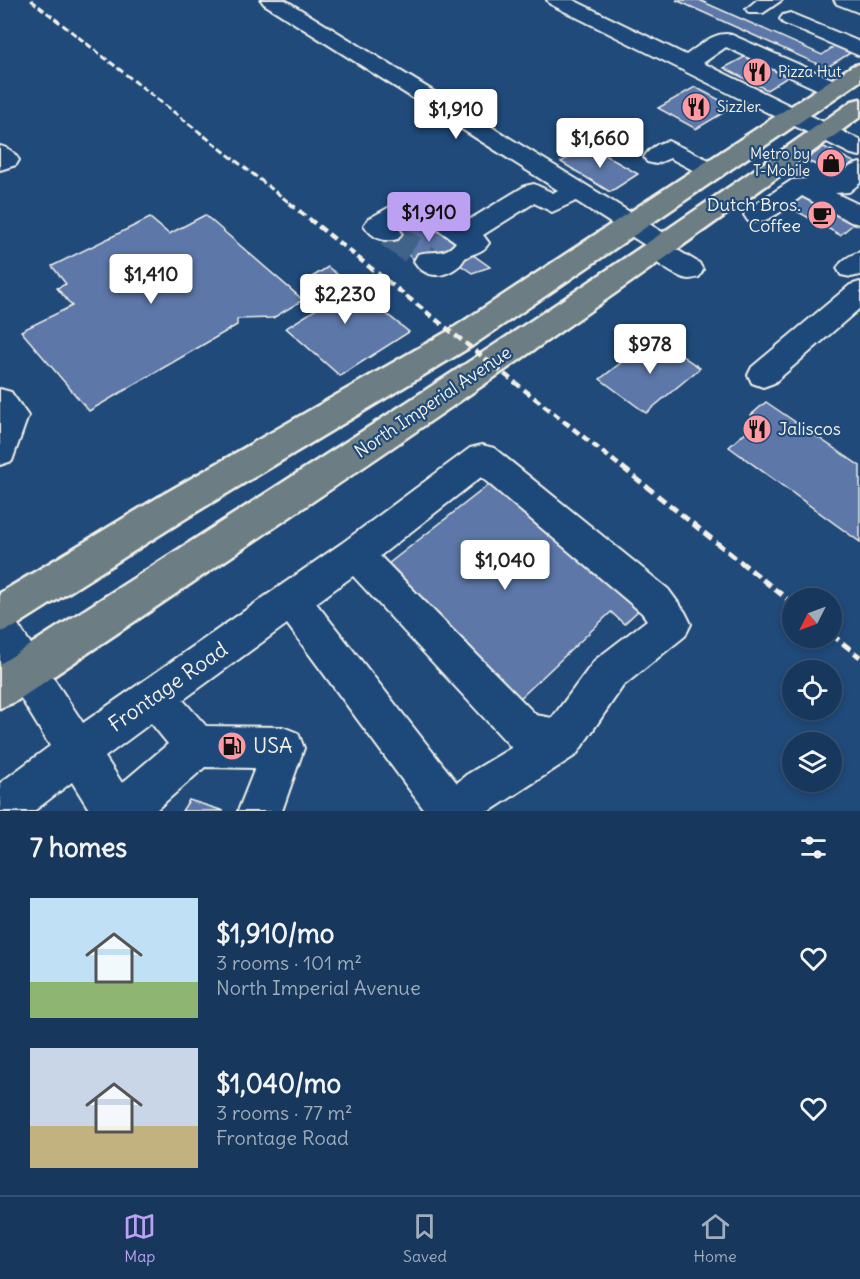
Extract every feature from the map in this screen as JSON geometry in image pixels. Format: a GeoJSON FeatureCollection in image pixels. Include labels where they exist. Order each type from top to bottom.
{"type":"FeatureCollection","features":[{"type":"Feature","properties":{"kind":"highway","name":"North Imperial Avenue"},"geometry":{"type":"LineString","coordinates":[[0,614],[185,500],[461,338],[860,71]]}},
{"type":"Feature","properties":{"kind":"highway","name":"North Imperial Avenue"},"geometry":{"type":"LineString","coordinates":[[13,679],[492,364],[660,246],[750,211],[786,158],[860,106]]}},
{"type":"Feature","properties":{"kind":"street"},"geometry":{"type":"LineString","coordinates":[[271,0],[632,224],[689,270]]}},
{"type":"Feature","properties":{"kind":"street"},"geometry":{"type":"LineString","coordinates":[[557,0],[860,149]]}},
{"type":"Feature","properties":{"kind":"street"},"geometry":{"type":"LineString","coordinates":[[844,0],[860,7]]}},
{"type":"Feature","properties":{"kind":"street"},"geometry":{"type":"LineString","coordinates":[[790,19],[860,50]]}},
{"type":"Feature","properties":{"kind":"street"},"geometry":{"type":"LineString","coordinates":[[687,64],[725,39],[833,88]]}},
{"type":"Feature","properties":{"kind":"street"},"geometry":{"type":"LineString","coordinates":[[656,157],[668,148],[713,171]]}},
{"type":"Feature","properties":{"kind":"street"},"geometry":{"type":"LineString","coordinates":[[786,158],[840,186],[860,171]]}},
{"type":"Feature","properties":{"kind":"street"},"geometry":{"type":"LineString","coordinates":[[750,211],[801,185],[860,216]]}},
{"type":"Feature","properties":{"kind":"street"},"geometry":{"type":"LineString","coordinates":[[389,233],[377,225],[422,200],[462,243],[534,192],[552,204],[576,190]]}},
{"type":"Feature","properties":{"kind":"street"},"geometry":{"type":"LineString","coordinates":[[763,375],[857,274]]}},
{"type":"Feature","properties":{"kind":"street"},"geometry":{"type":"LineString","coordinates":[[0,452],[4,413]]}},
{"type":"Feature","properties":{"kind":"street","name":"Frontage Road"},"geometry":{"type":"LineString","coordinates":[[0,810],[346,561],[482,458],[655,601],[672,624],[609,673],[561,740]]}},
{"type":"Feature","properties":{"kind":"street"},"geometry":{"type":"LineString","coordinates":[[346,561],[525,733],[561,740]]}},
{"type":"Feature","properties":{"kind":"street"},"geometry":{"type":"LineString","coordinates":[[292,600],[451,811]]}},
{"type":"Feature","properties":{"kind":"street"},"geometry":{"type":"LineString","coordinates":[[0,630],[13,679],[78,752],[115,811]]}},
{"type":"Feature","properties":{"kind":"street"},"geometry":{"type":"LineString","coordinates":[[154,697],[197,746]]}},
{"type":"Feature","properties":{"kind":"street"},"geometry":{"type":"LineString","coordinates":[[459,811],[481,790],[561,740]]}},
{"type":"Feature","properties":{"kind":"street"},"geometry":{"type":"LineString","coordinates":[[122,811],[197,746],[283,748],[260,811]]}},
{"type":"Feature","properties":{"kind":"building"},"geometry":{"type":"Polygon","coordinates":[[[676,0],[699,0],[822,55],[839,43],[855,50],[826,68],[676,0]]]}},
{"type":"Feature","properties":{"kind":"building","name":"Pizza Hut"},"geometry":{"type":"Polygon","coordinates":[[[748,55],[791,75],[767,90],[724,68],[748,55]]]}},
{"type":"Feature","properties":{"kind":"building","name":"Sizzler"},"geometry":{"type":"Polygon","coordinates":[[[695,87],[733,107],[696,129],[658,108],[695,87]]]}},
{"type":"Feature","properties":{"kind":"building"},"geometry":{"type":"Polygon","coordinates":[[[589,146],[638,174],[610,192],[561,162],[589,146]]]}},
{"type":"Feature","properties":{"kind":"building","name":"Metro by T-Mobile"},"geometry":{"type":"Polygon","coordinates":[[[824,147],[858,164],[837,179],[804,161],[824,147]]]}},
{"type":"Feature","properties":{"kind":"building","name":"Dutch Bros. Coffee"},"geometry":{"type":"Polygon","coordinates":[[[805,195],[856,222],[840,235],[789,207],[805,195]]]}},
{"type":"Feature","properties":{"kind":"building"},"geometry":{"type":"Polygon","coordinates":[[[410,210],[490,267],[472,273],[441,252],[422,265],[383,237],[410,210]]]}},
{"type":"Feature","properties":{"kind":"building"},"geometry":{"type":"Polygon","coordinates":[[[205,215],[303,300],[273,318],[237,319],[237,325],[89,411],[21,331],[72,306],[57,288],[66,284],[52,266],[150,218],[169,234],[205,215]]]}},
{"type":"Feature","properties":{"kind":"building"},"geometry":{"type":"Polygon","coordinates":[[[328,267],[409,332],[340,376],[286,328],[331,300],[307,280],[328,267]]]}},
{"type":"Feature","properties":{"kind":"building"},"geometry":{"type":"Polygon","coordinates":[[[654,337],[700,368],[646,413],[600,379],[654,337]]]}},
{"type":"Feature","properties":{"kind":"building"},"geometry":{"type":"Polygon","coordinates":[[[766,402],[860,466],[860,542],[729,447],[759,420],[751,415],[766,402]]]}},
{"type":"Feature","properties":{"kind":"building"},"geometry":{"type":"Polygon","coordinates":[[[495,480],[641,608],[624,624],[611,612],[511,707],[379,571],[495,480]]]}},
{"type":"Feature","properties":{"kind":"building"},"geometry":{"type":"Polygon","coordinates":[[[189,800],[224,811],[182,811],[189,800]]]}},
{"type":"Feature","properties":{"kind":"tunnel"},"geometry":{"type":"LineString","coordinates":[[389,233],[428,261]]}},
{"type":"Feature","properties":{"kind":"railway"},"geometry":{"type":"LineString","coordinates":[[31,0],[291,204]]}},
{"type":"Feature","properties":{"kind":"railway"},"geometry":{"type":"LineString","coordinates":[[289,203],[624,469]]}},
{"type":"Feature","properties":{"kind":"railway"},"geometry":{"type":"LineString","coordinates":[[622,467],[782,595]]}},
{"type":"Feature","properties":{"kind":"railway"},"geometry":{"type":"LineString","coordinates":[[842,643],[860,657]]}},
{"type":"Feature","properties":{"kind":"place","name":"Pizza Hut"},"geometry":{"type":"Point","coordinates":[757,72]}},
{"type":"Feature","properties":{"kind":"place","name":"Sizzler"},"geometry":{"type":"Point","coordinates":[696,107]}},
{"type":"Feature","properties":{"kind":"place","name":"Metro by T-Mobile"},"geometry":{"type":"Point","coordinates":[831,163]}},
{"type":"Feature","properties":{"kind":"place","name":"Dutch Bros. Coffee"},"geometry":{"type":"Point","coordinates":[822,215]}},
{"type":"Feature","properties":{"kind":"place","name":"Jaliscos"},"geometry":{"type":"Point","coordinates":[757,429]}},
{"type":"Feature","properties":{"kind":"place","name":"USA"},"geometry":{"type":"Point","coordinates":[232,746]}}]}
